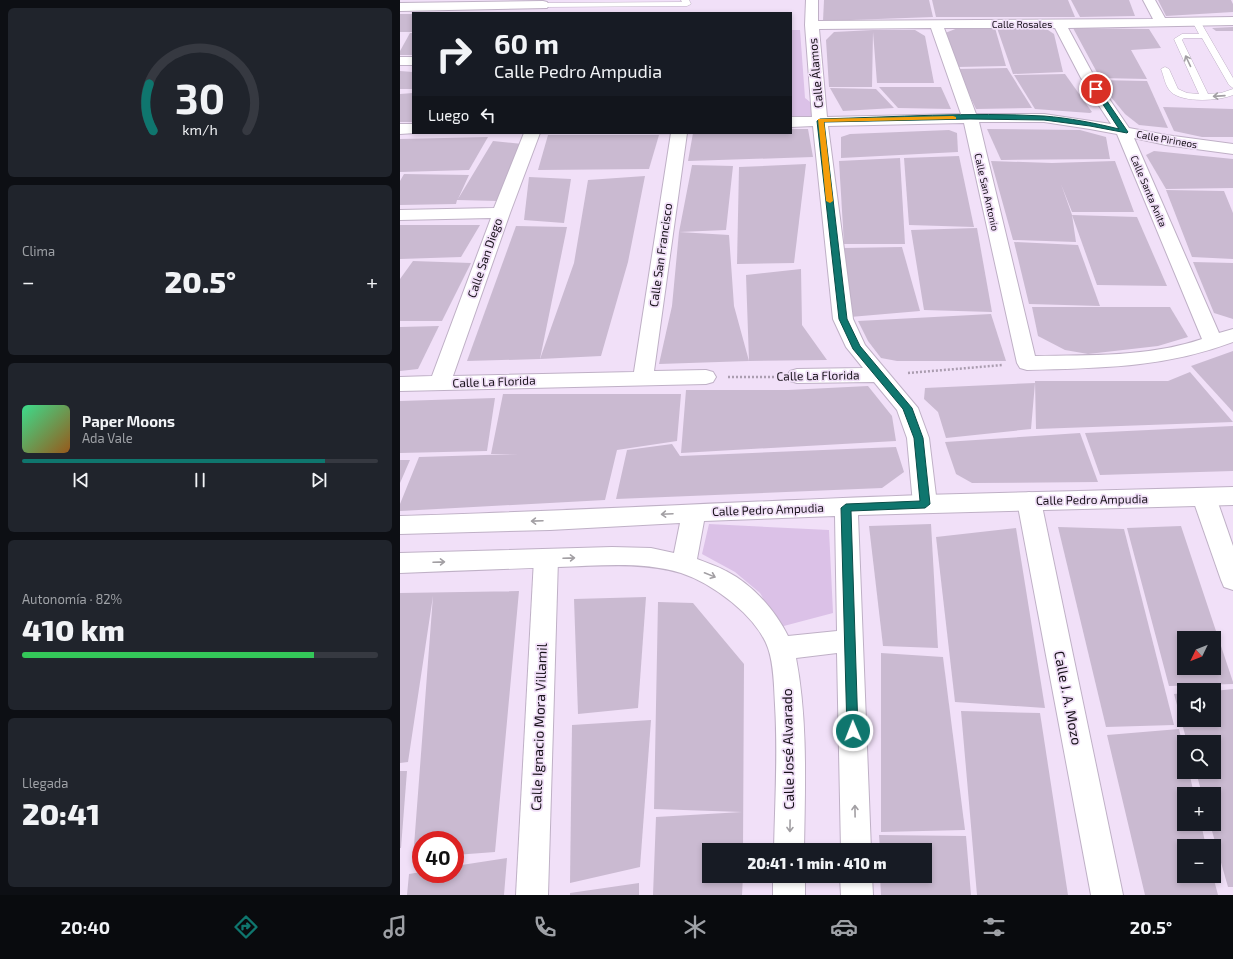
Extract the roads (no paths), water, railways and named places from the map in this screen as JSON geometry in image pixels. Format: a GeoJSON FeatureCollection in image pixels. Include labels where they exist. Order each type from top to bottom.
{"type":"FeatureCollection","features":[{"type":"Feature","properties":{"kind":"street"},"geometry":{"type":"LineString","coordinates":[[527,12],[556,0]]}},
{"type":"Feature","properties":{"kind":"street","name":"Calle Álamos"},"geometry":{"type":"LineString","coordinates":[[812,0],[812,25],[820,121],[843,319],[856,347],[907,408],[918,438],[925,504]]}},
{"type":"Feature","properties":{"kind":"street"},"geometry":{"type":"LineString","coordinates":[[1149,0],[1161,22]]}},
{"type":"Feature","properties":{"kind":"street"},"geometry":{"type":"LineString","coordinates":[[400,7],[543,5]]}},
{"type":"Feature","properties":{"kind":"street","name":"Calle Rosales"},"geometry":{"type":"LineString","coordinates":[[812,25],[1060,24],[1233,21]]}},
{"type":"Feature","properties":{"kind":"street","name":"Calle Santa Anita"},"geometry":{"type":"LineString","coordinates":[[1060,24],[1088,78],[1124,132],[1213,343]]}},
{"type":"Feature","properties":{"kind":"street","name":"Calle San Antonio"},"geometry":{"type":"LineString","coordinates":[[936,25],[970,118],[1027,363],[1115,361],[1161,356],[1213,343]]}},
{"type":"Feature","properties":{"kind":"street"},"geometry":{"type":"LineString","coordinates":[[400,61],[412,61]]}},
{"type":"Feature","properties":{"kind":"street","name":"Calle Pirineos"},"geometry":{"type":"LineString","coordinates":[[792,122],[1044,118],[1090,124],[1124,132],[1181,142],[1233,149]]}},
{"type":"Feature","properties":{"kind":"street"},"geometry":{"type":"LineString","coordinates":[[400,129],[412,129]]}},
{"type":"Feature","properties":{"kind":"street","name":"Calle San Diego"},"geometry":{"type":"LineString","coordinates":[[440,384],[501,213],[532,134]]}},
{"type":"Feature","properties":{"kind":"street","name":"Calle San Francisco"},"geometry":{"type":"LineString","coordinates":[[643,378],[678,134]]}},
{"type":"Feature","properties":{"kind":"street"},"geometry":{"type":"LineString","coordinates":[[400,215],[501,213]]}},
{"type":"Feature","properties":{"kind":"street"},"geometry":{"type":"LineString","coordinates":[[1213,343],[1233,335]]}},
{"type":"Feature","properties":{"kind":"street","name":"Calle La Florida"},"geometry":{"type":"LineString","coordinates":[[797,376],[879,375]]}},
{"type":"Feature","properties":{"kind":"street","name":"Calle La Florida"},"geometry":{"type":"LineString","coordinates":[[400,384],[706,377]]}},
{"type":"Feature","properties":{"kind":"street","name":"Calle Pedro Ampudia"},"geometry":{"type":"LineString","coordinates":[[400,525],[550,521],[694,513],[925,504],[1233,496]]}},
{"type":"Feature","properties":{"kind":"street"},"geometry":{"type":"LineString","coordinates":[[1204,497],[1233,580]]}},
{"type":"Feature","properties":{"kind":"street","name":"Calle J. A. Mozo"},"geometry":{"type":"LineString","coordinates":[[1029,501],[1107,895]]}},
{"type":"Feature","properties":{"kind":"street"},"geometry":{"type":"LineString","coordinates":[[846,508],[856,843]]}},
{"type":"Feature","properties":{"kind":"street"},"geometry":{"type":"LineString","coordinates":[[684,564],[694,513]]}},
{"type":"Feature","properties":{"kind":"street"},"geometry":{"type":"LineString","coordinates":[[400,563],[612,556],[651,558],[684,564],[718,578],[751,603],[771,628],[781,648],[850,641]]}},
{"type":"Feature","properties":{"kind":"street","name":"Calle Ignacio Mora Villamil"},"geometry":{"type":"LineString","coordinates":[[532,895],[546,559]]}},
{"type":"Feature","properties":{"kind":"street","name":"Calle José Alvarado"},"geometry":{"type":"LineString","coordinates":[[781,648],[787,682],[791,741],[789,843]]}},
{"type":"Feature","properties":{"kind":"street"},"geometry":{"type":"LineString","coordinates":[[789,883],[789,895]]}},
{"type":"Feature","properties":{"kind":"street"},"geometry":{"type":"LineString","coordinates":[[856,883],[857,895]]}},
{"type":"Feature","properties":{"kind":"lane"},"geometry":{"type":"LineString","coordinates":[[590,5],[600,0]]}},
{"type":"Feature","properties":{"kind":"lane"},"geometry":{"type":"LineString","coordinates":[[543,5],[687,4],[685,0]]}},
{"type":"Feature","properties":{"kind":"lane"},"geometry":{"type":"LineString","coordinates":[[1196,21],[1233,85]]}},
{"type":"Feature","properties":{"kind":"lane"},"geometry":{"type":"LineString","coordinates":[[1204,36],[1182,36],[1178,38],[1205,97]]}},
{"type":"Feature","properties":{"kind":"lane"},"geometry":{"type":"LineString","coordinates":[[1165,69],[1174,91],[1188,96],[1226,96],[1233,92]]}}]}
